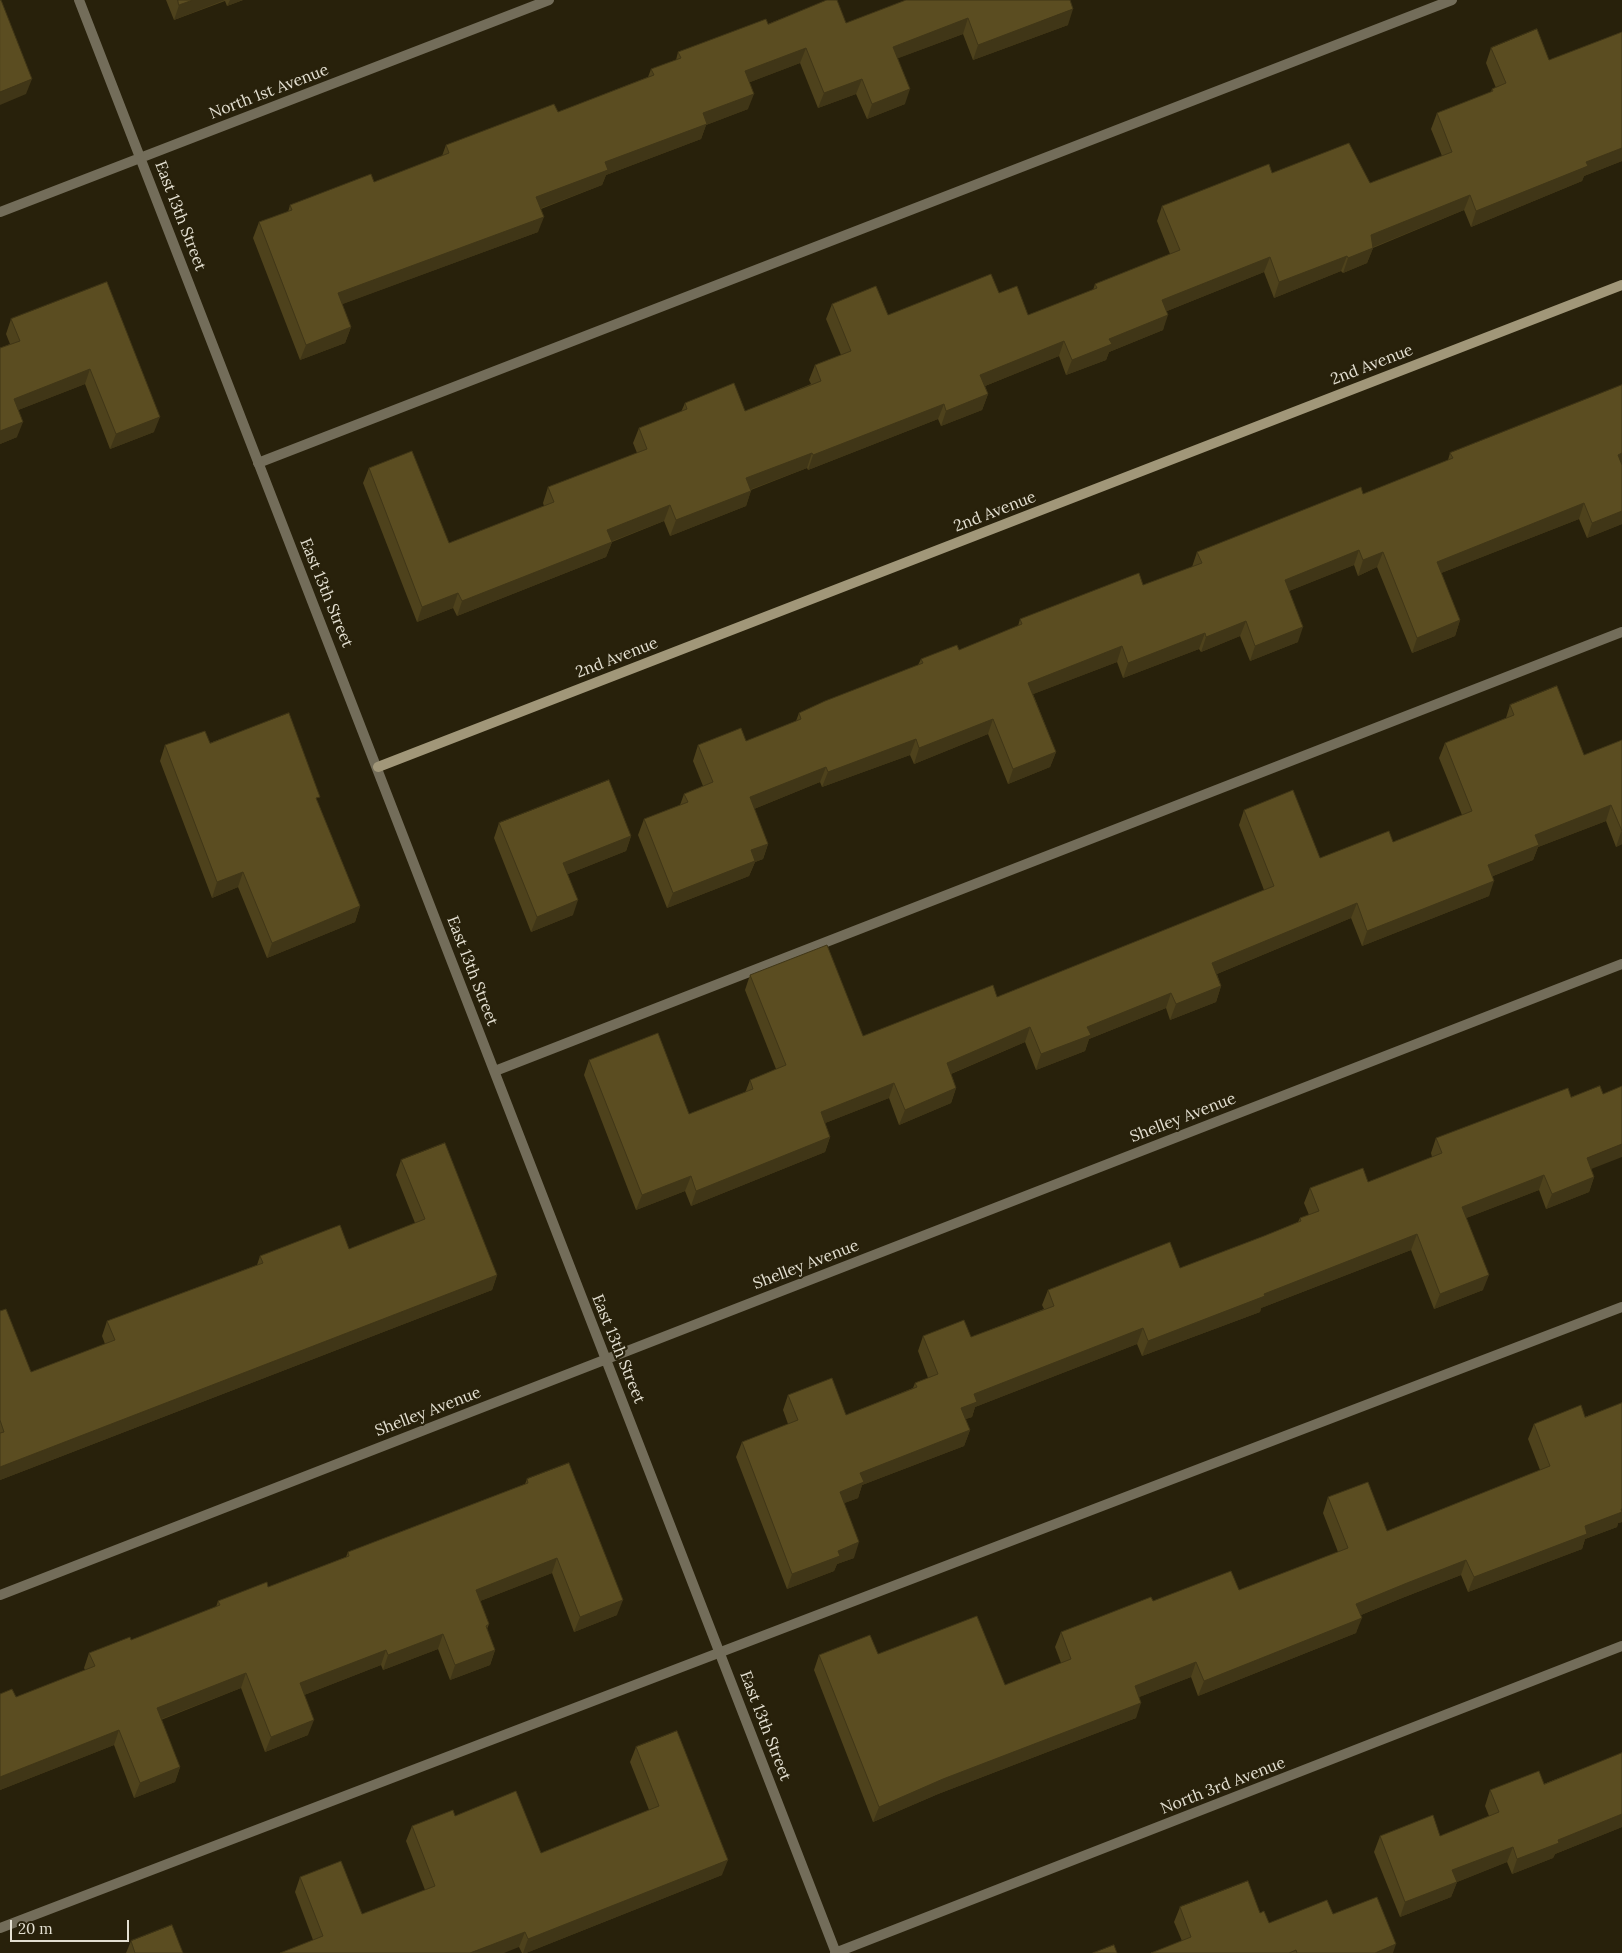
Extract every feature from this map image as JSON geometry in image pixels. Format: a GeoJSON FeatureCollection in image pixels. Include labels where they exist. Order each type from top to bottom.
{"type":"FeatureCollection","features":[{"type":"Feature","properties":{"kind":"street","name":"East 13th Street"},"geometry":{"type":"LineString","coordinates":[[79,0],[378,767],[494,1072],[836,1953]]}},
{"type":"Feature","properties":{"kind":"street","name":"North 1st Avenue"},"geometry":{"type":"LineString","coordinates":[[0,212],[549,0]]}},
{"type":"Feature","properties":{"kind":"street"},"geometry":{"type":"LineString","coordinates":[[258,463],[1452,0]]}},
{"type":"Feature","properties":{"kind":"street","name":"2nd Avenue"},"geometry":{"type":"LineString","coordinates":[[378,767],[1622,285]]}},
{"type":"Feature","properties":{"kind":"street"},"geometry":{"type":"LineString","coordinates":[[494,1072],[1622,632]]}},
{"type":"Feature","properties":{"kind":"street","name":"Shelley Avenue"},"geometry":{"type":"LineString","coordinates":[[0,1594],[1622,964]]}},
{"type":"Feature","properties":{"kind":"street"},"geometry":{"type":"LineString","coordinates":[[0,1928],[1622,1307]]}},
{"type":"Feature","properties":{"kind":"street","name":"North 3rd Avenue"},"geometry":{"type":"LineString","coordinates":[[836,1953],[1622,1646]]}},
{"type":"Feature","properties":{"kind":"building"},"geometry":{"type":"Polygon","coordinates":[[[0,0],[32,79],[0,92],[0,0]]]}},
{"type":"Feature","properties":{"kind":"building"},"geometry":{"type":"Polygon","coordinates":[[[178,0],[193,0],[179,5],[178,0]]]}},
{"type":"Feature","properties":{"kind":"building"},"geometry":{"type":"Polygon","coordinates":[[[827,0],[837,0],[846,23],[906,0],[1070,0],[1073,9],[978,45],[968,18],[893,47],[910,89],[872,104],[862,79],[824,93],[806,48],[745,71],[754,94],[703,113],[707,124],[605,162],[608,170],[536,197],[544,217],[338,293],[351,327],[306,345],[259,222],[292,210],[290,205],[371,174],[374,182],[449,153],[446,145],[554,104],[558,112],[654,75],[651,69],[681,58],[678,52],[766,19],[768,24],[827,0]]]}},
{"type":"Feature","properties":{"kind":"building"},"geometry":{"type":"Polygon","coordinates":[[[1537,29],[1549,60],[1622,32],[1622,148],[1586,162],[1588,166],[1476,211],[1470,195],[1371,235],[1373,248],[1279,282],[1270,257],[1162,300],[1168,315],[1109,339],[1112,344],[1072,360],[1064,341],[980,375],[988,394],[946,411],[944,404],[813,455],[812,453],[746,478],[751,491],[676,520],[670,505],[607,530],[612,542],[462,601],[458,593],[422,607],[369,468],[412,451],[449,543],[554,502],[548,487],[647,449],[639,428],[687,409],[685,403],[734,383],[745,411],[821,381],[815,365],[851,351],[832,304],[876,286],[888,315],[991,274],[999,293],[1017,286],[1028,315],[1097,288],[1095,284],[1180,250],[1162,206],[1269,164],[1272,173],[1349,143],[1370,183],[1452,152],[1437,113],[1493,91],[1492,89],[1506,83],[1491,48],[1537,29]]]}},
{"type":"Feature","properties":{"kind":"building"},"geometry":{"type":"Polygon","coordinates":[[[107,282],[160,417],[116,434],[90,369],[14,399],[23,422],[0,431],[0,348],[20,341],[11,319],[107,282]]]}},
{"type":"Feature","properties":{"kind":"building"},"geometry":{"type":"Polygon","coordinates":[[[1622,385],[1622,453],[1618,455],[1622,465],[1622,511],[1592,523],[1584,503],[1437,562],[1460,620],[1417,638],[1383,552],[1363,560],[1359,550],[1285,580],[1303,627],[1255,646],[1246,621],[1206,637],[1205,633],[1128,663],[1122,646],[1028,683],[1056,752],[1013,769],[993,719],[919,748],[916,739],[828,772],[826,767],[750,797],[768,844],[751,850],[755,861],[673,893],[644,819],[688,802],[684,794],[713,782],[698,745],[741,728],[746,741],[801,719],[799,713],[825,701],[923,663],[921,659],[957,645],[959,650],[1022,624],[1020,619],[1139,573],[1143,585],[1202,563],[1197,552],[1361,487],[1363,494],[1453,458],[1450,453],[1622,385]]]}},
{"type":"Feature","properties":{"kind":"building"},"geometry":{"type":"Polygon","coordinates":[[[1557,686],[1584,755],[1622,740],[1622,831],[1611,805],[1535,835],[1539,845],[1488,865],[1494,881],[1367,931],[1357,903],[1212,963],[1221,986],[1176,1004],[1171,993],[1087,1027],[1091,1035],[1041,1054],[1030,1027],[947,1063],[956,1088],[905,1110],[894,1083],[821,1112],[830,1137],[696,1191],[691,1176],[642,1195],[589,1060],[658,1033],[689,1114],[753,1089],[750,1080],[786,1065],[750,975],[827,945],[863,1036],[993,985],[997,997],[1274,886],[1244,810],[1293,790],[1320,858],[1389,831],[1393,842],[1472,811],[1445,743],[1514,715],[1510,705],[1557,686]]]}},
{"type":"Feature","properties":{"kind":"building"},"geometry":{"type":"Polygon","coordinates":[[[289,713],[320,797],[316,798],[360,906],[272,943],[243,872],[217,882],[165,745],[205,731],[210,743],[289,713]]]}},
{"type":"Feature","properties":{"kind":"building"},"geometry":{"type":"Polygon","coordinates":[[[609,780],[631,836],[563,863],[578,900],[537,917],[499,823],[609,780]]]}},
{"type":"Feature","properties":{"kind":"building"},"geometry":{"type":"Polygon","coordinates":[[[1600,1086],[1603,1094],[1622,1086],[1622,1144],[1587,1158],[1594,1177],[1552,1194],[1544,1175],[1462,1207],[1489,1275],[1440,1294],[1417,1234],[1148,1341],[1143,1328],[974,1394],[977,1402],[961,1408],[970,1430],[860,1473],[864,1482],[840,1492],[859,1542],[838,1551],[840,1556],[792,1574],[742,1442],[798,1420],[788,1395],[832,1378],[846,1415],[917,1387],[915,1383],[938,1374],[923,1336],[964,1320],[971,1337],[1054,1306],[1048,1290],[1170,1242],[1180,1268],[1301,1221],[1300,1218],[1319,1211],[1310,1188],[1363,1168],[1368,1182],[1442,1153],[1436,1138],[1568,1088],[1571,1097],[1600,1086]]]}},
{"type":"Feature","properties":{"kind":"building"},"geometry":{"type":"Polygon","coordinates":[[[445,1143],[497,1275],[0,1467],[0,1433],[4,1432],[0,1420],[0,1311],[6,1309],[31,1372],[115,1340],[107,1321],[263,1263],[260,1256],[340,1225],[349,1249],[425,1219],[401,1160],[445,1143]]]}},
{"type":"Feature","properties":{"kind":"building"},"geometry":{"type":"Polygon","coordinates":[[[1622,1403],[1622,1512],[1585,1526],[1587,1534],[1474,1577],[1466,1560],[1356,1604],[1362,1618],[1204,1681],[1196,1662],[1135,1686],[1141,1703],[943,1779],[879,1807],[819,1655],[870,1635],[878,1654],[977,1616],[1005,1685],[1071,1659],[1061,1632],[1151,1597],[1153,1601],[1231,1571],[1239,1590],[1348,1548],[1328,1497],[1368,1482],[1387,1531],[1550,1466],[1534,1424],[1581,1405],[1585,1417],[1622,1403]]]}},
{"type":"Feature","properties":{"kind":"building"},"geometry":{"type":"Polygon","coordinates":[[[569,1463],[623,1600],[580,1617],[557,1558],[476,1590],[489,1624],[486,1626],[495,1650],[455,1665],[443,1634],[388,1655],[386,1650],[300,1683],[314,1720],[271,1737],[246,1673],[157,1708],[180,1767],[140,1783],[119,1730],[0,1777],[0,1694],[12,1689],[16,1697],[95,1666],[89,1653],[130,1637],[131,1640],[220,1605],[218,1601],[267,1582],[268,1587],[349,1556],[348,1552],[528,1483],[527,1479],[569,1463]]]}},
{"type":"Feature","properties":{"kind":"building"},"geometry":{"type":"Polygon","coordinates":[[[677,1731],[728,1860],[528,1939],[525,1932],[470,1953],[280,1953],[323,1936],[300,1877],[341,1861],[362,1914],[435,1886],[412,1826],[453,1810],[455,1816],[516,1791],[541,1853],[659,1806],[636,1747],[677,1731]]]}},
{"type":"Feature","properties":{"kind":"building"},"geometry":{"type":"Polygon","coordinates":[[[1622,1753],[1622,1814],[1558,1840],[1559,1843],[1517,1859],[1513,1847],[1452,1870],[1457,1882],[1405,1902],[1380,1836],[1433,1815],[1440,1836],[1499,1812],[1490,1790],[1539,1771],[1544,1784],[1622,1753]]]}},
{"type":"Feature","properties":{"kind":"building"},"geometry":{"type":"Polygon","coordinates":[[[1248,1881],[1260,1913],[1264,1911],[1269,1923],[1327,1900],[1333,1914],[1377,1897],[1396,1944],[1375,1953],[1297,1953],[1296,1950],[1289,1953],[1151,1953],[1191,1937],[1180,1907],[1248,1881]]]}},
{"type":"Feature","properties":{"kind":"building"},"geometry":{"type":"Polygon","coordinates":[[[172,1925],[183,1953],[135,1953],[131,1941],[172,1925]]]}},
{"type":"Feature","properties":{"kind":"building"},"geometry":{"type":"Polygon","coordinates":[[[1114,1945],[1117,1953],[1093,1953],[1114,1945]]]}}]}
